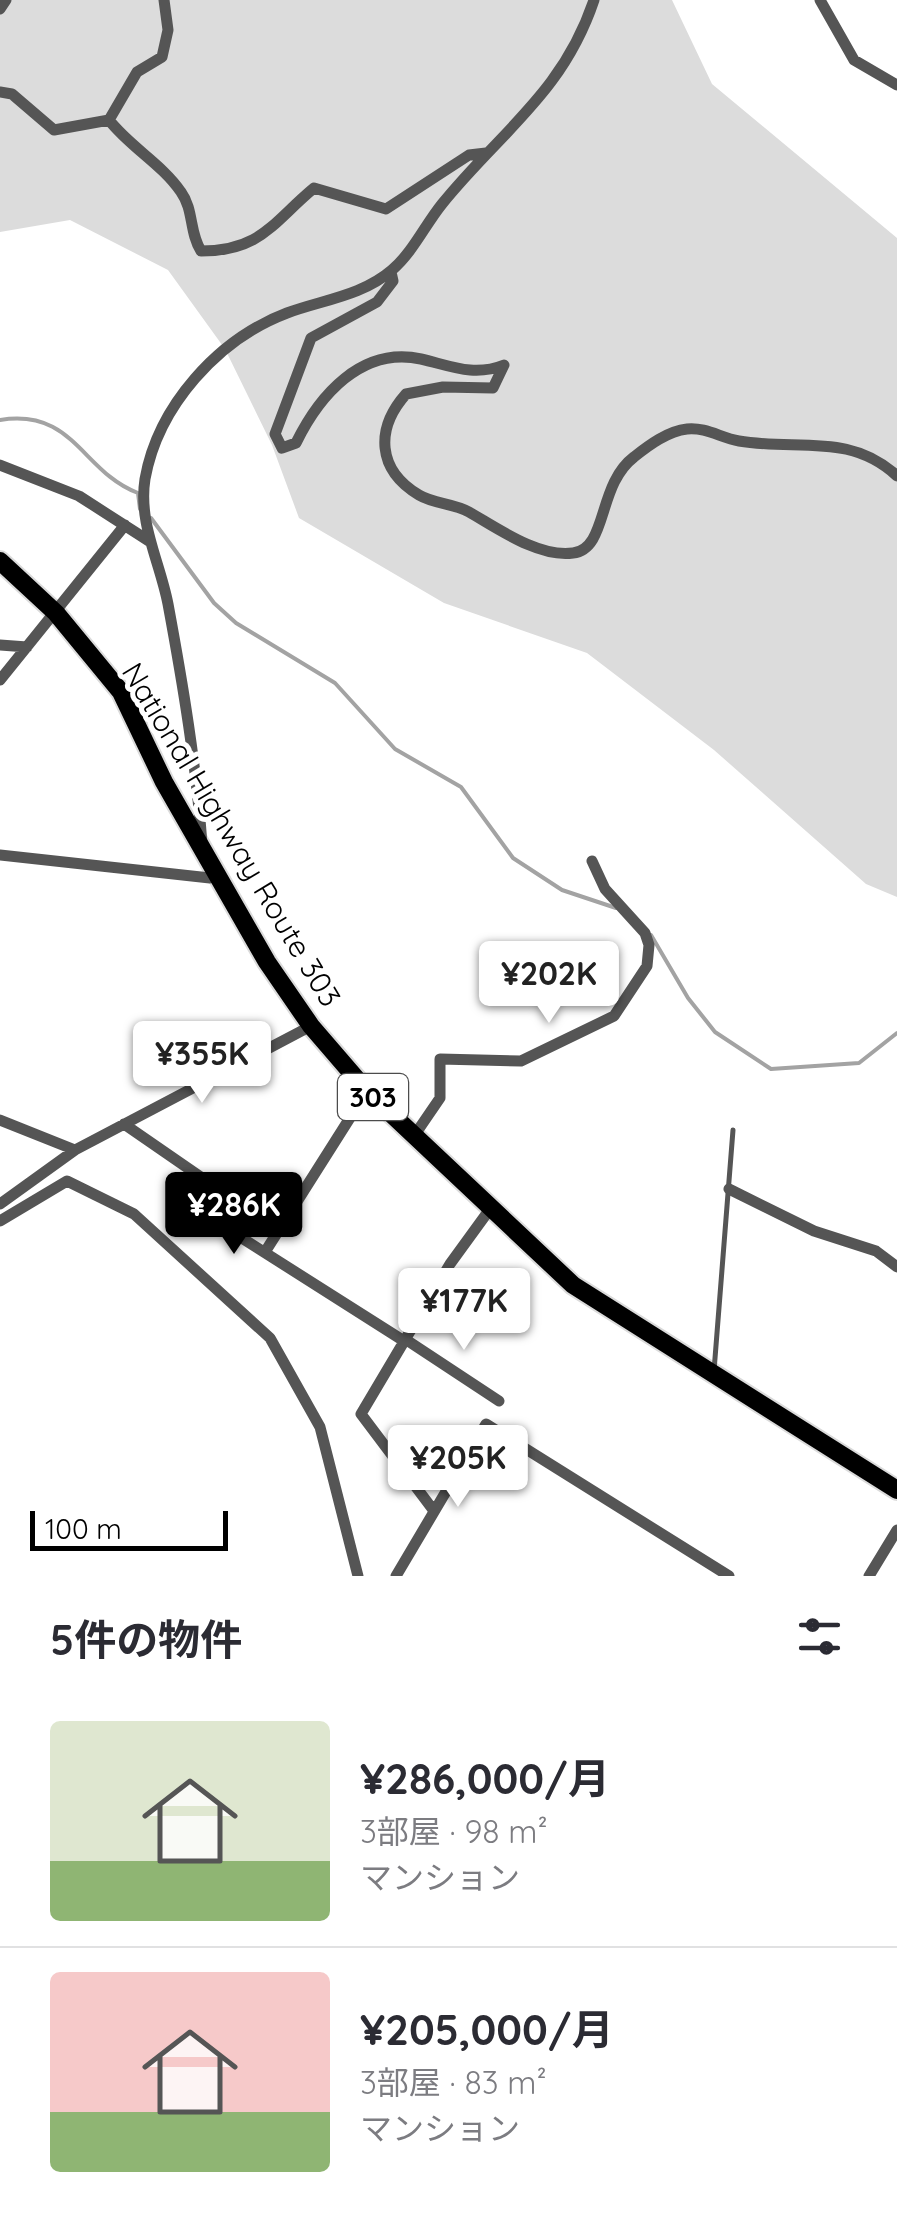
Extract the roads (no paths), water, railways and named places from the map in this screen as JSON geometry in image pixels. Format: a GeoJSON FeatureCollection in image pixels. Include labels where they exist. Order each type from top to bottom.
{"type":"FeatureCollection","features":[{"type":"Feature","properties":{"kind":"highway","name":"National Highway Route 303"},"geometry":{"type":"LineString","coordinates":[[0,561],[56,613],[121,692],[164,782],[266,962],[310,1026],[367,1092],[573,1285],[897,1490]]}},
{"type":"Feature","properties":{"kind":"street"},"geometry":{"type":"LineString","coordinates":[[0,9],[6,0]]}},
{"type":"Feature","properties":{"kind":"street"},"geometry":{"type":"LineString","coordinates":[[0,92],[12,94],[54,130],[109,120],[137,72],[162,57],[168,30],[164,0]]}},
{"type":"Feature","properties":{"kind":"street"},"geometry":{"type":"LineString","coordinates":[[202,844],[192,727],[162,574],[144,516],[146,476],[168,411],[180,394],[224,353],[271,320],[350,294],[390,272],[486,154],[525,119],[558,78],[578,45],[594,0]]}},
{"type":"Feature","properties":{"kind":"street"},"geometry":{"type":"LineString","coordinates":[[820,0],[854,60],[897,85]]}},
{"type":"Feature","properties":{"kind":"street"},"geometry":{"type":"LineString","coordinates":[[109,120],[181,192],[189,207],[191,236],[201,251],[228,251],[254,241],[281,222],[314,188],[386,209],[469,155],[486,154]]}},
{"type":"Feature","properties":{"kind":"street"},"geometry":{"type":"LineString","coordinates":[[390,272],[393,281],[377,302],[311,338],[304,348],[296,386],[275,434],[282,448],[296,443],[312,409],[358,368],[407,357],[481,373],[504,365],[493,388],[444,387],[406,394],[388,422],[382,440],[384,456],[398,480],[419,495],[461,508],[517,539],[563,554],[584,551],[596,539],[606,496],[624,466],[671,433],[688,429],[738,441],[851,446],[897,476]]}},
{"type":"Feature","properties":{"kind":"street"},"geometry":{"type":"LineString","coordinates":[[0,465],[79,496],[150,541]]}},
{"type":"Feature","properties":{"kind":"street"},"geometry":{"type":"LineString","coordinates":[[0,680],[125,525]]}},
{"type":"Feature","properties":{"kind":"street"},"geometry":{"type":"LineString","coordinates":[[0,645],[27,647]]}},
{"type":"Feature","properties":{"kind":"street"},"geometry":{"type":"LineString","coordinates":[[0,855],[210,878],[219,874]]}},
{"type":"Feature","properties":{"kind":"street"},"geometry":{"type":"LineString","coordinates":[[414,1136],[440,1098],[440,1060],[521,1061],[601,1026],[614,1016],[647,966],[646,932],[605,889],[592,861]]}},
{"type":"Feature","properties":{"kind":"street"},"geometry":{"type":"LineString","coordinates":[[0,1204],[75,1150],[310,1026]]}},
{"type":"Feature","properties":{"kind":"street"},"geometry":{"type":"LineString","coordinates":[[265,1252],[367,1092]]}},
{"type":"Feature","properties":{"kind":"street"},"geometry":{"type":"LineString","coordinates":[[0,1120],[75,1150]]}},
{"type":"Feature","properties":{"kind":"street"},"geometry":{"type":"LineString","coordinates":[[124,1124],[208,1182],[194,1207],[499,1401]]}},
{"type":"Feature","properties":{"kind":"street"},"geometry":{"type":"LineString","coordinates":[[0,1221],[66,1180],[134,1214],[270,1338],[320,1427],[358,1576]]}},
{"type":"Feature","properties":{"kind":"street"},"geometry":{"type":"LineString","coordinates":[[728,1189],[814,1231],[876,1252],[897,1266]]}},
{"type":"Feature","properties":{"kind":"street"},"geometry":{"type":"LineString","coordinates":[[434,1511],[361,1414],[404,1340],[490,1209]]}},
{"type":"Feature","properties":{"kind":"street"},"geometry":{"type":"LineString","coordinates":[[396,1576],[486,1424],[729,1576]]}},
{"type":"Feature","properties":{"kind":"street"},"geometry":{"type":"LineString","coordinates":[[869,1576],[897,1530]]}},
{"type":"Feature","properties":{"kind":"lane"},"geometry":{"type":"LineString","coordinates":[[714,1376],[733,1130]]}},
{"type":"Feature","properties":{"kind":"waterway"},"geometry":{"type":"LineString","coordinates":[[0,420],[25,419],[45,423],[61,432],[103,471],[138,493],[140,509]]}},
{"type":"Feature","properties":{"kind":"waterway"},"geometry":{"type":"LineString","coordinates":[[151,518],[214,603],[236,623],[335,683],[395,749],[461,787],[513,858],[562,890],[616,908]]}},
{"type":"Feature","properties":{"kind":"waterway"},"geometry":{"type":"LineString","coordinates":[[651,935],[688,998],[715,1032],[771,1069],[859,1063],[897,1033]]}}]}
